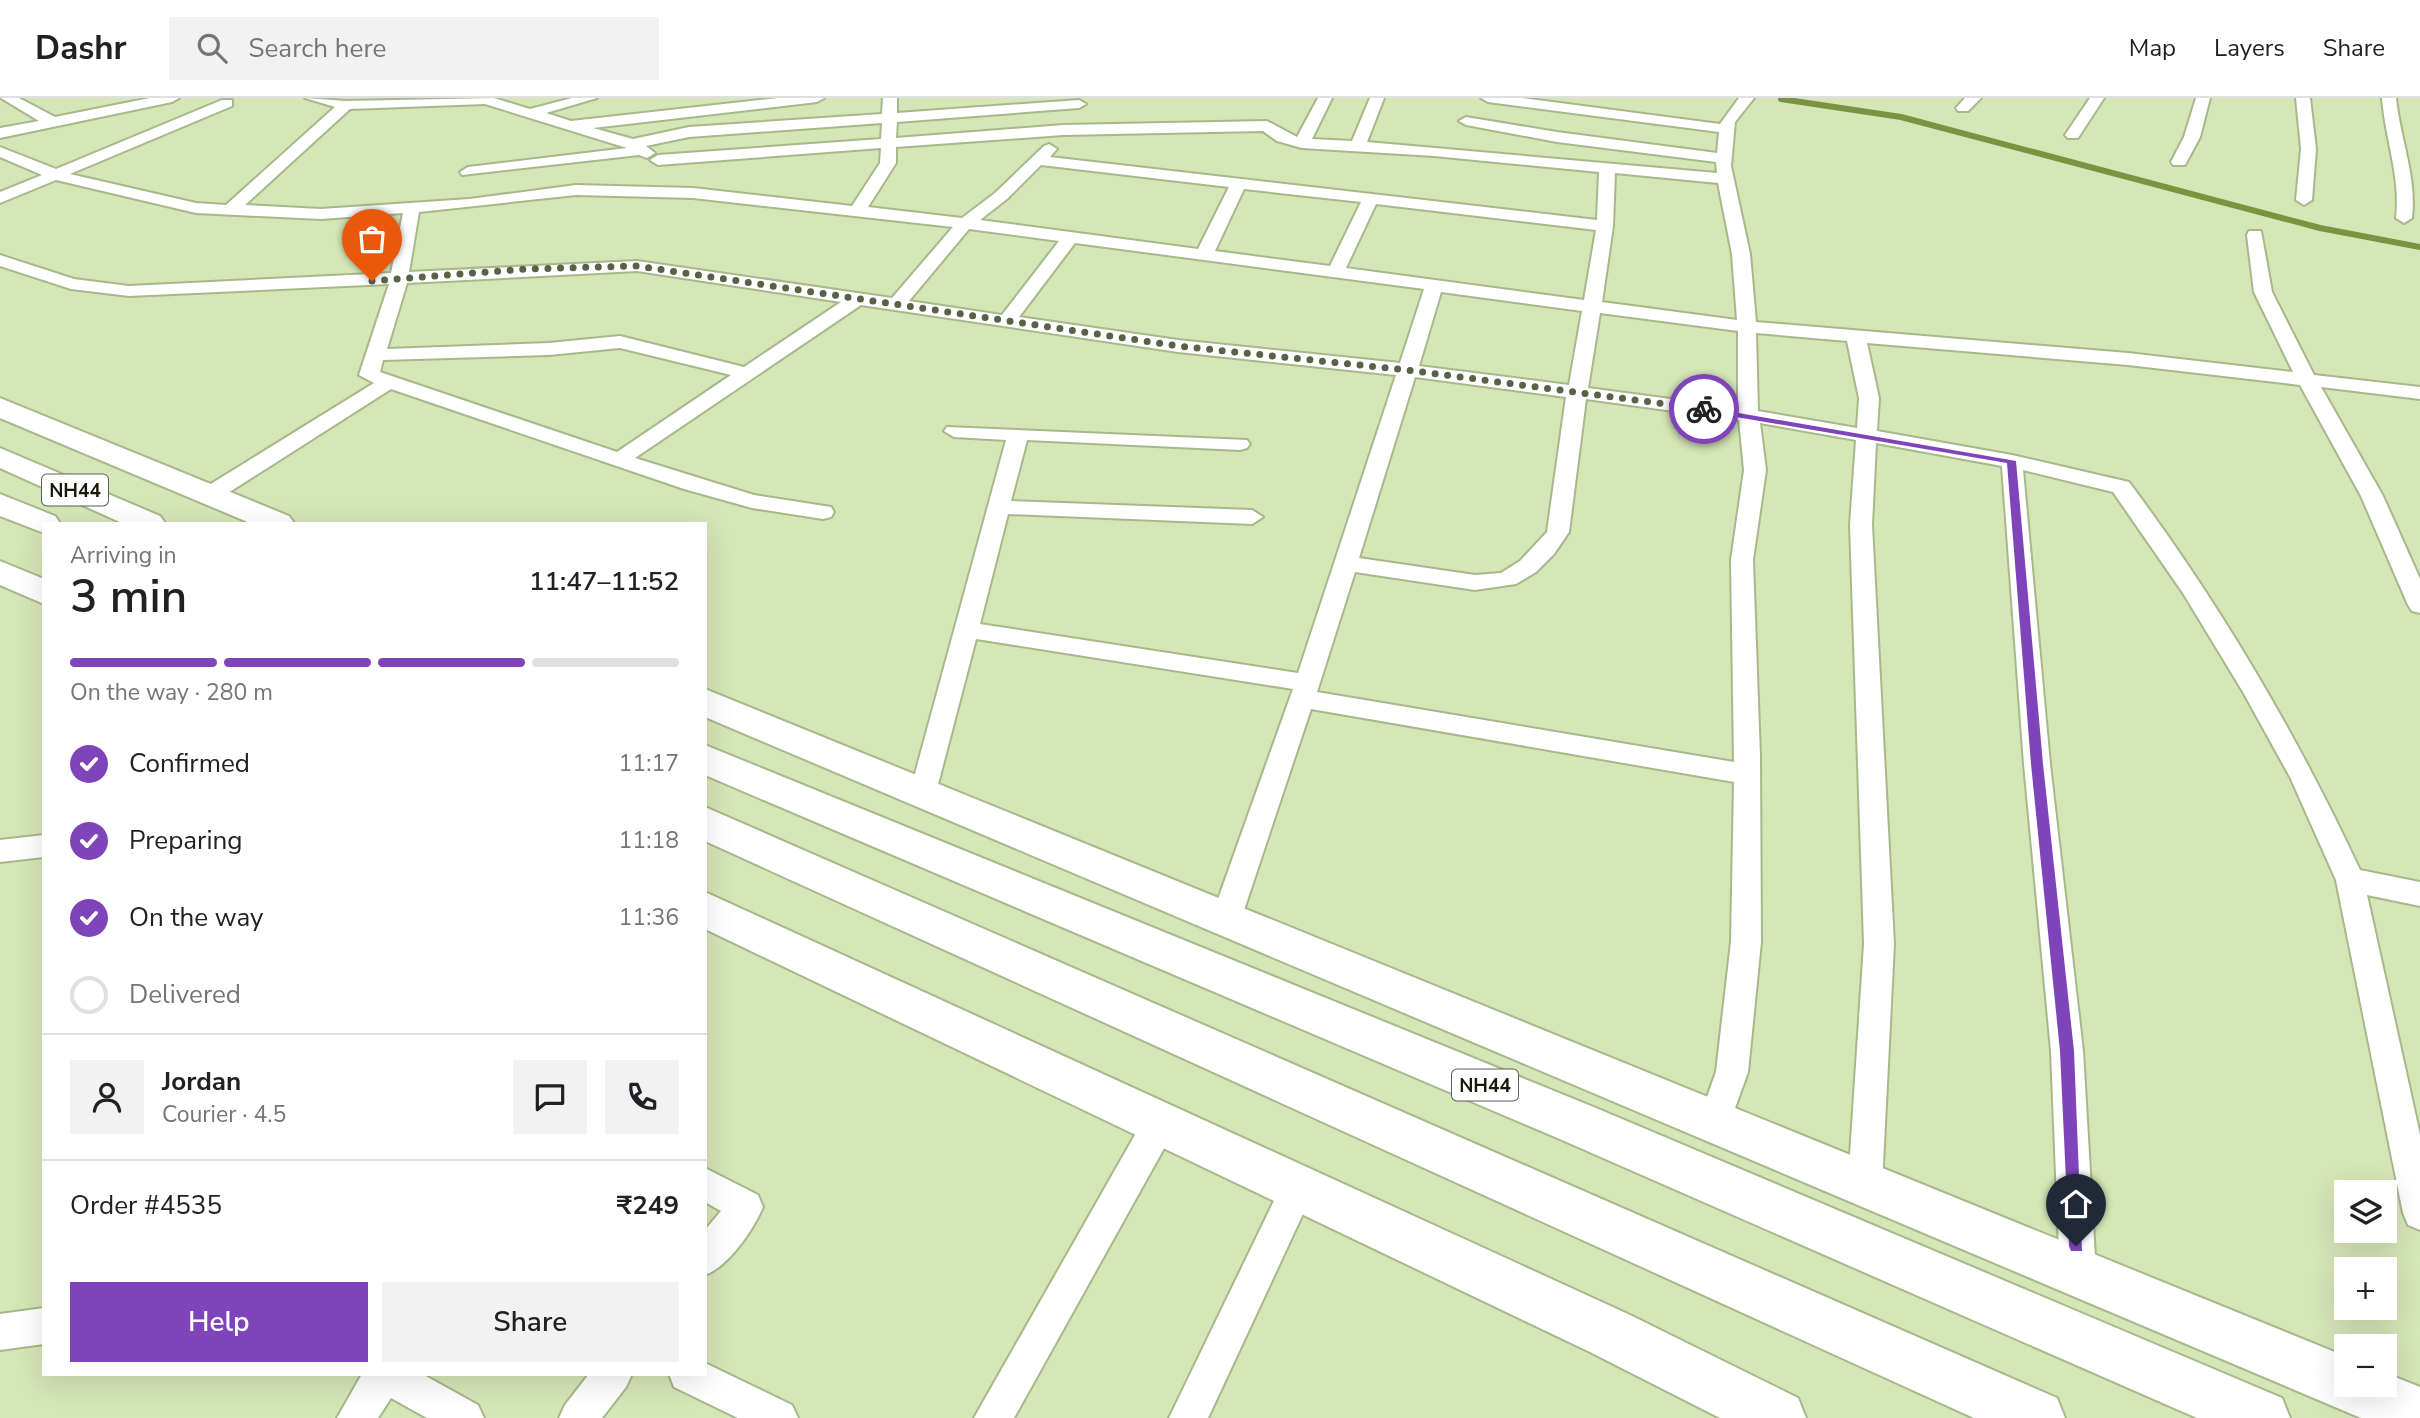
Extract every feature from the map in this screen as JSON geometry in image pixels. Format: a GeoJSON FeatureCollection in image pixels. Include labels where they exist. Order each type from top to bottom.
{"type":"FeatureCollection","features":[{"type":"Feature","properties":{"kind":"main road"},"geometry":{"type":"LineString","coordinates":[[0,407],[276,522]]}},
{"type":"Feature","properties":{"kind":"main road","name":"NH44"},"geometry":{"type":"LineString","coordinates":[[0,457],[147,522]]}},
{"type":"Feature","properties":{"kind":"main road","name":"NH44"},"geometry":{"type":"LineString","coordinates":[[0,504],[42,522]]}},
{"type":"Feature","properties":{"kind":"main road"},"geometry":{"type":"LineString","coordinates":[[2,576],[42,592]]}},
{"type":"Feature","properties":{"kind":"main road"},"geometry":{"type":"LineString","coordinates":[[707,703],[2420,1415]]}},
{"type":"Feature","properties":{"kind":"main road","name":"NH44"},"geometry":{"type":"LineString","coordinates":[[707,760],[1579,1124],[2262,1418]]}},
{"type":"Feature","properties":{"kind":"main road"},"geometry":{"type":"LineString","coordinates":[[707,824],[2037,1418]]}},
{"type":"Feature","properties":{"kind":"main road"},"geometry":{"type":"LineString","coordinates":[[707,910],[1609,1333],[1779,1418]]}},
{"type":"Feature","properties":{"kind":"street"},"geometry":{"type":"LineString","coordinates":[[8,98],[54,123]]}},
{"type":"Feature","properties":{"kind":"street"},"geometry":{"type":"LineString","coordinates":[[0,133],[172,98]]}},
{"type":"Feature","properties":{"kind":"street"},"geometry":{"type":"LineString","coordinates":[[312,98],[346,105],[482,99],[637,147],[658,160],[693,193]]}},
{"type":"Feature","properties":{"kind":"street"},"geometry":{"type":"LineString","coordinates":[[528,113],[590,98]]}},
{"type":"Feature","properties":{"kind":"street"},"geometry":{"type":"LineString","coordinates":[[567,126],[817,98]]}},
{"type":"Feature","properties":{"kind":"street"},"geometry":{"type":"LineString","coordinates":[[858,211],[888,163],[890,98]]}},
{"type":"Feature","properties":{"kind":"street"},"geometry":{"type":"LineString","coordinates":[[1302,143],[1325,98]]}},
{"type":"Feature","properties":{"kind":"street"},"geometry":{"type":"LineString","coordinates":[[1357,148],[1377,98]]}},
{"type":"Feature","properties":{"kind":"street"},"geometry":{"type":"LineString","coordinates":[[1457,137],[1485,98],[1574,104],[1615,115],[1665,115],[1727,129]]}},
{"type":"Feature","properties":{"kind":"street"},"geometry":{"type":"LineString","coordinates":[[1615,115],[1619,98]]}},
{"type":"Feature","properties":{"kind":"street"},"geometry":{"type":"LineString","coordinates":[[1714,1122],[1732,1072],[1746,942],[1747,774],[1742,560],[1755,470],[1749,415],[1741,254],[1724,168],[1728,121],[1746,98]]}},
{"type":"Feature","properties":{"kind":"street"},"geometry":{"type":"LineString","coordinates":[[2073,135],[2097,98]]}},
{"type":"Feature","properties":{"kind":"street"},"geometry":{"type":"LineString","coordinates":[[2179,162],[2192,137],[2203,98]]}},
{"type":"Feature","properties":{"kind":"street"},"geometry":{"type":"LineString","coordinates":[[2304,98],[2308,116],[2309,150],[2304,200]]}},
{"type":"Feature","properties":{"kind":"street"},"geometry":{"type":"LineString","coordinates":[[2389,98],[2392,133],[2407,193],[2404,218]]}},
{"type":"Feature","properties":{"kind":"street"},"geometry":{"type":"LineString","coordinates":[[468,172],[637,147],[689,132],[1081,101]]}},
{"type":"Feature","properties":{"kind":"street"},"geometry":{"type":"LineString","coordinates":[[897,304],[965,223],[1001,196],[1038,160],[1063,130],[1081,101]]}},
{"type":"Feature","properties":{"kind":"street"},"geometry":{"type":"LineString","coordinates":[[0,198],[227,103]]}},
{"type":"Feature","properties":{"kind":"street"},"geometry":{"type":"LineString","coordinates":[[231,209],[346,105]]}},
{"type":"Feature","properties":{"kind":"street"},"geometry":{"type":"LineString","coordinates":[[658,160],[1063,130],[1267,127],[1282,138],[1302,143],[1357,148],[1457,137],[1557,137],[1724,168]]}},
{"type":"Feature","properties":{"kind":"street"},"geometry":{"type":"LineString","coordinates":[[1457,137],[1607,167],[1724,168]]}},
{"type":"Feature","properties":{"kind":"street"},"geometry":{"type":"LineString","coordinates":[[0,152],[75,181],[196,208],[321,214],[412,208],[576,190],[693,193],[965,223],[1746,327],[2128,359],[2310,383],[2412,393],[2420,412]]}},
{"type":"Feature","properties":{"kind":"street"},"geometry":{"type":"LineString","coordinates":[[1038,160],[1605,226]]}},
{"type":"Feature","properties":{"kind":"street"},"geometry":{"type":"LineString","coordinates":[[1344,563],[1481,583],[1507,579],[1534,561],[1557,536],[1576,391],[1593,307],[1605,226],[1607,167]]}},
{"type":"Feature","properties":{"kind":"street"},"geometry":{"type":"LineString","coordinates":[[1204,255],[1238,184]]}},
{"type":"Feature","properties":{"kind":"street"},"geometry":{"type":"LineString","coordinates":[[1335,273],[1370,200]]}},
{"type":"Feature","properties":{"kind":"street"},"geometry":{"type":"LineString","coordinates":[[412,208],[399,280],[369,375],[618,460],[752,501],[823,512]]}},
{"type":"Feature","properties":{"kind":"street"},"geometry":{"type":"LineString","coordinates":[[2255,235],[2263,292],[2372,496],[2420,605]]}},
{"type":"Feature","properties":{"kind":"street"},"geometry":{"type":"LineString","coordinates":[[1007,321],[1071,237]]}},
{"type":"Feature","properties":{"kind":"street"},"geometry":{"type":"LineString","coordinates":[[0,260],[71,284],[129,291],[399,280],[525,269],[637,266],[1178,346],[1407,370],[1749,415],[1867,438],[2012,461],[2121,487],[2172,554],[2236,658],[2297,765],[2350,880],[2420,1213]]}},
{"type":"Feature","properties":{"kind":"street"},"geometry":{"type":"LineString","coordinates":[[1226,919],[1288,748],[1433,286]]}},
{"type":"Feature","properties":{"kind":"street"},"geometry":{"type":"LineString","coordinates":[[618,460],[859,298]]}},
{"type":"Feature","properties":{"kind":"street"},"geometry":{"type":"LineString","coordinates":[[1856,337],[1869,398],[1861,525],[1879,944],[1866,1185]]}},
{"type":"Feature","properties":{"kind":"street"},"geometry":{"type":"LineString","coordinates":[[376,355],[549,349],[620,342],[745,373]]}},
{"type":"Feature","properties":{"kind":"street"},"geometry":{"type":"LineString","coordinates":[[209,495],[389,382]]}},
{"type":"Feature","properties":{"kind":"street"},"geometry":{"type":"LineString","coordinates":[[954,431],[1240,444]]}},
{"type":"Feature","properties":{"kind":"street"},"geometry":{"type":"LineString","coordinates":[[923,792],[1018,434]]}},
{"type":"Feature","properties":{"kind":"street"},"geometry":{"type":"LineString","coordinates":[[2012,461],[2037,764],[2067,1051],[2078,1274]]}},
{"type":"Feature","properties":{"kind":"street"},"geometry":{"type":"LineString","coordinates":[[999,507],[1252,517]]}},
{"type":"Feature","properties":{"kind":"street"},"geometry":{"type":"LineString","coordinates":[[967,630],[1747,774]]}},
{"type":"Feature","properties":{"kind":"street"},"geometry":{"type":"LineString","coordinates":[[0,852],[42,846]]}},
{"type":"Feature","properties":{"kind":"street"},"geometry":{"type":"LineString","coordinates":[[2350,880],[2420,894]]}},
{"type":"Feature","properties":{"kind":"street"},"geometry":{"type":"LineString","coordinates":[[993,1418],[1160,1123]]}},
{"type":"Feature","properties":{"kind":"street"},"geometry":{"type":"LineString","coordinates":[[707,1185],[746,1208],[707,1256]]}},
{"type":"Feature","properties":{"kind":"street"},"geometry":{"type":"LineString","coordinates":[[1188,1418],[1298,1188]]}},
{"type":"Feature","properties":{"kind":"street"},"geometry":{"type":"LineString","coordinates":[[0,1332],[42,1326]]}},
{"type":"Feature","properties":{"kind":"street"},"geometry":{"type":"LineString","coordinates":[[356,1418],[383,1376]]}},
{"type":"Feature","properties":{"kind":"street"},"geometry":{"type":"LineString","coordinates":[[388,1376],[465,1418]]}},
{"type":"Feature","properties":{"kind":"street"},"geometry":{"type":"LineString","coordinates":[[578,1418],[611,1376]]}},
{"type":"Feature","properties":{"kind":"street"},"geometry":{"type":"LineString","coordinates":[[691,1376],[779,1418]]}},
{"type":"Feature","properties":{"kind":"waterway"},"geometry":{"type":"LineString","coordinates":[[1781,99],[1901,117],[2320,228],[2420,247]]}},
{"type":"Feature","properties":{"kind":"way so far"},"geometry":{"type":"LineString","coordinates":[[372,281],[525,269],[637,266],[1178,346],[1407,370],[1704,409]]}},
{"type":"Feature","properties":{"kind":"route"},"geometry":{"type":"LineString","coordinates":[[1704,409],[2012,461],[2037,764],[2067,1051],[2076,1246]]}}]}
